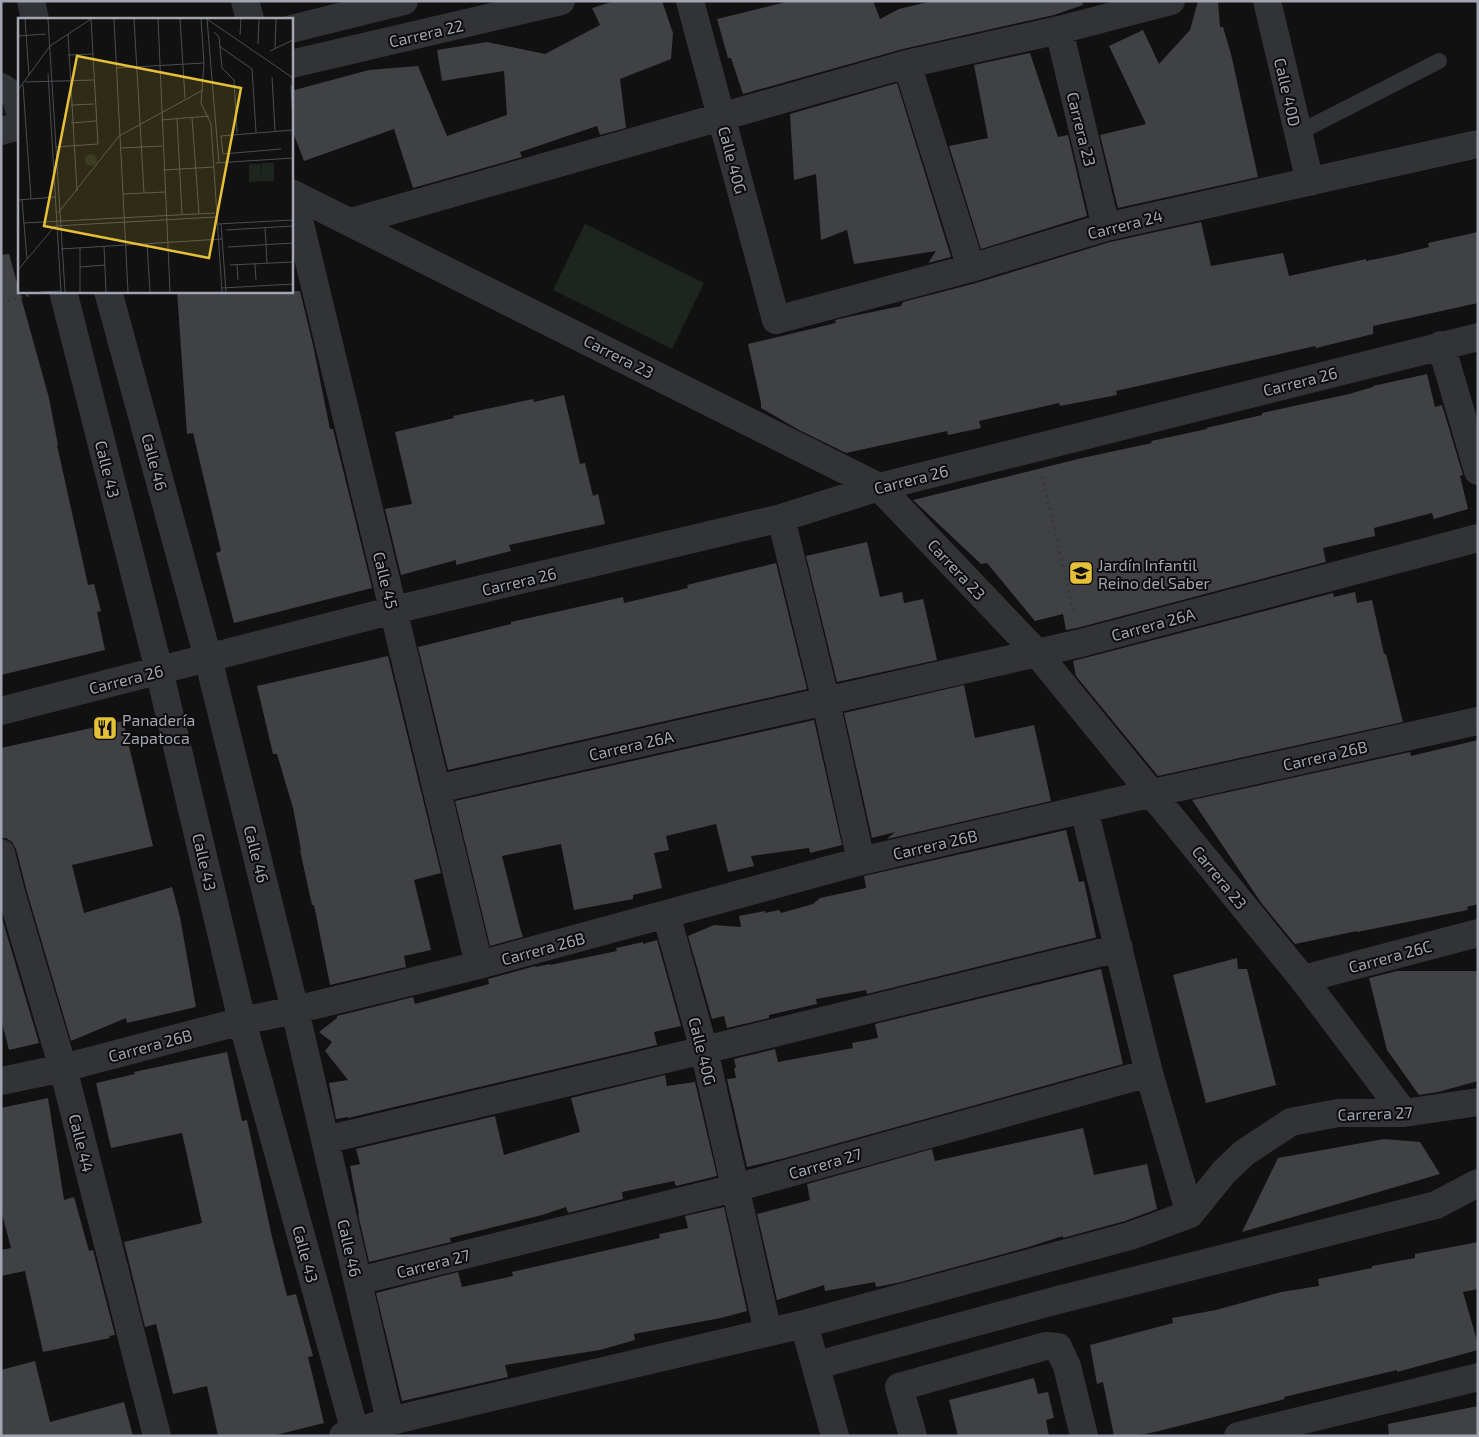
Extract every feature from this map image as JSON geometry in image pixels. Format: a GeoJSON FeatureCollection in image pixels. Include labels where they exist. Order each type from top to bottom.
{"type":"FeatureCollection","features":[{"type":"Feature","properties":{"kind":"street"},"geometry":{"type":"LineString","coordinates":[[30,1],[35,18]]}},
{"type":"Feature","properties":{"kind":"street"},"geometry":{"type":"LineString","coordinates":[[245,1],[250,18]]}},
{"type":"Feature","properties":{"kind":"street"},"geometry":{"type":"LineString","coordinates":[[292,29],[404,1]]}},
{"type":"Feature","properties":{"kind":"street","name":"Carrera 22"},"geometry":{"type":"LineString","coordinates":[[292,64],[561,1]]}},
{"type":"Feature","properties":{"kind":"street","name":"Calle 40G"},"geometry":{"type":"LineString","coordinates":[[690,1],[776,320]]}},
{"type":"Feature","properties":{"kind":"street"},"geometry":{"type":"LineString","coordinates":[[351,222],[907,64],[1058,30],[1171,1]]}},
{"type":"Feature","properties":{"kind":"street","name":"Calle 40D"},"geometry":{"type":"LineString","coordinates":[[1267,1],[1310,182]]}},
{"type":"Feature","properties":{"kind":"street","name":"Carrera 23"},"geometry":{"type":"LineString","coordinates":[[1058,30],[1106,227]]}},
{"type":"Feature","properties":{"kind":"street"},"geometry":{"type":"LineString","coordinates":[[907,64],[970,268]]}},
{"type":"Feature","properties":{"kind":"street"},"geometry":{"type":"LineString","coordinates":[[1,131],[18,126]]}},
{"type":"Feature","properties":{"kind":"street","name":"Carrera 24"},"geometry":{"type":"LineString","coordinates":[[776,320],[970,268],[1106,227],[1478,144]]}},
{"type":"Feature","properties":{"kind":"street","name":"Carrera 23"},"geometry":{"type":"LineString","coordinates":[[292,194],[879,487],[1038,653],[1303,978],[1404,1113]]}},
{"type":"Feature","properties":{"kind":"street","name":"Calle 45"},"geometry":{"type":"LineString","coordinates":[[292,194],[479,965]]}},
{"type":"Feature","properties":{"kind":"street","name":"Calle 43"},"geometry":{"type":"LineString","coordinates":[[50,292],[159,670],[242,1021],[349,1434]]}},
{"type":"Feature","properties":{"kind":"street","name":"Calle 46"},"geometry":{"type":"LineString","coordinates":[[108,292],[208,658],[295,1010],[390,1421]]}},
{"type":"Feature","properties":{"kind":"street","name":"Carrera 26"},"geometry":{"type":"LineString","coordinates":[[1,711],[394,610],[781,518],[879,487],[1478,337]]}},
{"type":"Feature","properties":{"kind":"street"},"geometry":{"type":"LineString","coordinates":[[1441,346],[1478,471]]}},
{"type":"Feature","properties":{"kind":"street"},"geometry":{"type":"LineString","coordinates":[[781,518],[826,702],[861,861]]}},
{"type":"Feature","properties":{"kind":"street","name":"Carrera 26A"},"geometry":{"type":"LineString","coordinates":[[437,789],[1081,644],[1478,538]]}},
{"type":"Feature","properties":{"kind":"street","name":"Carrera 26B"},"geometry":{"type":"LineString","coordinates":[[1,1081],[63,1068],[242,1021],[479,965],[861,861],[1153,793],[1478,721]]}},
{"type":"Feature","properties":{"kind":"street"},"geometry":{"type":"LineString","coordinates":[[349,1434],[390,1421],[804,1324],[1130,1236],[1190,1214],[1149,1073],[1084,809]]}},
{"type":"Feature","properties":{"kind":"street","name":"Calle 44"},"geometry":{"type":"LineString","coordinates":[[1,853],[6,898],[63,1068],[157,1436]]}},
{"type":"Feature","properties":{"kind":"street","name":"Calle 40G"},"geometry":{"type":"LineString","coordinates":[[666,914],[704,1050],[768,1332]]}},
{"type":"Feature","properties":{"kind":"street","name":"Carrera 26C"},"geometry":{"type":"LineString","coordinates":[[1303,978],[1478,933]]}},
{"type":"Feature","properties":{"kind":"street"},"geometry":{"type":"LineString","coordinates":[[325,1140],[704,1050],[1119,948]]}},
{"type":"Feature","properties":{"kind":"street","name":"Carrera 27"},"geometry":{"type":"LineString","coordinates":[[358,1281],[736,1188],[1149,1073]]}},
{"type":"Feature","properties":{"kind":"street","name":"Carrera 27"},"geometry":{"type":"LineString","coordinates":[[1190,1214],[1224,1172],[1244,1153],[1291,1122],[1338,1112],[1404,1113],[1478,1102]]}},
{"type":"Feature","properties":{"kind":"street"},"geometry":{"type":"LineString","coordinates":[[817,1365],[1054,1301],[1436,1205],[1478,1183]]}},
{"type":"Feature","properties":{"kind":"street"},"geometry":{"type":"LineString","coordinates":[[804,1324],[817,1365],[835,1436]]}},
{"type":"Feature","properties":{"kind":"street"},"geometry":{"type":"LineString","coordinates":[[913,1436],[899,1387],[1046,1346],[1058,1347],[1067,1366],[1084,1436]]}},
{"type":"Feature","properties":{"kind":"street"},"geometry":{"type":"LineString","coordinates":[[1238,1436],[1478,1376]]}},
{"type":"Feature","properties":{"kind":"lane"},"geometry":{"type":"LineString","coordinates":[[1298,133],[1439,61]]}},
{"type":"Feature","properties":{"kind":"path"},"geometry":{"type":"LineString","coordinates":[[1,302],[50,292]]}},
{"type":"Feature","properties":{"kind":"path"},"geometry":{"type":"LineString","coordinates":[[1035,448],[1081,644]]}},
{"type":"Feature","properties":{"kind":"shaded area"},"geometry":{"type":"Polygon","coordinates":[[[585,224],[704,283],[672,349],[553,290],[585,224]]]}},
{"type":"Feature","properties":{"kind":"building"},"geometry":{"type":"Polygon","coordinates":[[[615,1],[662,1],[673,33],[671,59],[620,79],[626,128],[600,135],[597,126],[520,152],[522,157],[413,188],[394,129],[304,161],[292,130],[292,91],[369,70],[418,66],[447,136],[507,115],[504,71],[442,81],[437,50],[487,42],[545,54],[600,25],[592,8],[615,1]]]}},
{"type":"Feature","properties":{"kind":"building"},"geometry":{"type":"Polygon","coordinates":[[[790,1],[873,1],[880,19],[899,9],[932,1],[1082,1],[1083,5],[1054,15],[903,49],[743,94],[731,58],[728,58],[717,19],[790,1]]]}},
{"type":"Feature","properties":{"kind":"building"},"geometry":{"type":"Polygon","coordinates":[[[1198,1],[1218,1],[1220,27],[1223,27],[1231,54],[1258,177],[1118,208],[1100,135],[1146,124],[1109,46],[1143,30],[1159,64],[1190,30],[1198,1]]]}},
{"type":"Feature","properties":{"kind":"building"},"geometry":{"type":"Polygon","coordinates":[[[1030,53],[1058,137],[1068,135],[1087,216],[981,249],[949,146],[988,138],[974,65],[1030,53]]]}},
{"type":"Feature","properties":{"kind":"building"},"geometry":{"type":"Polygon","coordinates":[[[897,83],[951,257],[928,263],[936,251],[854,264],[847,230],[821,240],[816,174],[794,180],[790,114],[897,83]]]}},
{"type":"Feature","properties":{"kind":"building"},"geometry":{"type":"Polygon","coordinates":[[[1201,222],[1211,266],[1283,253],[1289,276],[1366,259],[1366,261],[1396,255],[1429,247],[1428,243],[1478,232],[1478,303],[1373,326],[1373,334],[1316,348],[1315,346],[1116,391],[1117,395],[1060,406],[1059,403],[979,421],[981,428],[948,435],[947,431],[846,453],[799,430],[761,408],[748,344],[836,323],[835,320],[901,306],[903,302],[976,283],[1110,242],[1201,222]]]}},
{"type":"Feature","properties":{"kind":"building"},"geometry":{"type":"Polygon","coordinates":[[[9,254],[49,398],[57,445],[88,585],[94,584],[101,611],[97,612],[105,650],[1,675],[1,255],[9,254]]]}},
{"type":"Feature","properties":{"kind":"building"},"geometry":{"type":"Polygon","coordinates":[[[300,291],[330,429],[333,429],[372,588],[234,623],[216,553],[221,551],[193,433],[187,434],[177,292],[300,291]]]}},
{"type":"Feature","properties":{"kind":"building"},"geometry":{"type":"Polygon","coordinates":[[[1427,374],[1435,407],[1442,405],[1463,475],[1460,476],[1468,509],[1434,519],[1432,513],[1374,528],[1375,536],[1323,548],[1326,562],[1077,628],[1066,630],[1063,614],[1035,621],[987,563],[981,564],[913,500],[1082,458],[1152,443],[1151,441],[1207,429],[1262,415],[1262,413],[1349,394],[1373,386],[1427,374]]]}},
{"type":"Feature","properties":{"kind":"building"},"geometry":{"type":"Polygon","coordinates":[[[564,395],[580,464],[585,463],[593,496],[598,494],[605,524],[509,545],[511,551],[456,565],[456,560],[401,575],[385,509],[412,504],[395,432],[454,418],[453,416],[533,399],[534,402],[564,395]]]}},
{"type":"Feature","properties":{"kind":"building"},"geometry":{"type":"Polygon","coordinates":[[[867,542],[880,597],[902,592],[904,603],[923,599],[937,660],[837,682],[806,556],[867,542]]]}},
{"type":"Feature","properties":{"kind":"building"},"geometry":{"type":"Polygon","coordinates":[[[776,563],[807,689],[448,770],[418,647],[511,624],[511,622],[623,597],[624,603],[688,588],[687,585],[776,563]]]}},
{"type":"Feature","properties":{"kind":"building"},"geometry":{"type":"Polygon","coordinates":[[[1355,592],[1357,603],[1372,600],[1384,654],[1386,654],[1403,722],[1158,776],[1076,676],[1073,661],[1333,593],[1334,597],[1355,592]]]}},
{"type":"Feature","properties":{"kind":"building"},"geometry":{"type":"Polygon","coordinates":[[[388,656],[441,873],[414,880],[431,950],[404,956],[406,967],[330,985],[314,905],[312,905],[300,850],[293,808],[277,754],[273,754],[257,686],[388,656]]]}},
{"type":"Feature","properties":{"kind":"building"},"geometry":{"type":"Polygon","coordinates":[[[964,685],[975,738],[1034,725],[1051,801],[887,839],[895,832],[872,838],[844,713],[964,685]]]}},
{"type":"Feature","properties":{"kind":"building"},"geometry":{"type":"Polygon","coordinates":[[[814,720],[842,845],[810,853],[809,848],[751,856],[754,866],[728,872],[716,824],[666,836],[669,850],[654,853],[662,888],[633,895],[633,899],[574,910],[561,844],[502,856],[523,937],[490,946],[455,801],[814,720]]]}},
{"type":"Feature","properties":{"kind":"building"},"geometry":{"type":"Polygon","coordinates":[[[123,721],[153,846],[72,865],[84,913],[172,887],[180,917],[196,1007],[127,1023],[126,1018],[71,1041],[16,849],[12,842],[6,838],[1,838],[1,748],[123,721]]]}},
{"type":"Feature","properties":{"kind":"building"},"geometry":{"type":"Polygon","coordinates":[[[1478,740],[1478,904],[1467,907],[1468,910],[1295,944],[1262,904],[1192,800],[1410,752],[1411,756],[1478,740]]]}},
{"type":"Feature","properties":{"kind":"building"},"geometry":{"type":"Polygon","coordinates":[[[1066,830],[1079,882],[1084,881],[1096,937],[867,994],[866,990],[816,999],[817,1004],[769,1015],[769,1018],[727,1028],[724,1016],[712,1019],[688,936],[714,925],[741,927],[739,916],[779,910],[781,913],[813,904],[820,898],[866,888],[864,876],[1066,830]]]}},
{"type":"Feature","properties":{"kind":"building"},"geometry":{"type":"Polygon","coordinates":[[[1,915],[39,1043],[9,1050],[1,1019],[1,915]]]}},
{"type":"Feature","properties":{"kind":"building"},"geometry":{"type":"Polygon","coordinates":[[[657,940],[681,1026],[654,1032],[657,1045],[348,1118],[336,1119],[329,1083],[348,1080],[325,1051],[332,1042],[319,1032],[337,1016],[413,997],[415,1004],[489,984],[488,979],[535,966],[550,965],[617,951],[616,948],[657,940]]]}},
{"type":"Feature","properties":{"kind":"building"},"geometry":{"type":"Polygon","coordinates":[[[1237,958],[1238,969],[1247,969],[1276,1085],[1206,1103],[1173,975],[1237,958]]]}},
{"type":"Feature","properties":{"kind":"building"},"geometry":{"type":"Polygon","coordinates":[[[1101,969],[1123,1064],[747,1167],[727,1079],[736,1078],[734,1059],[775,1049],[778,1062],[853,1048],[852,1043],[878,1038],[875,1024],[1101,969]]]}},
{"type":"Feature","properties":{"kind":"building"},"geometry":{"type":"Polygon","coordinates":[[[1397,971],[1478,971],[1478,1081],[1419,1095],[1387,1050],[1369,978],[1397,971]]]}},
{"type":"Feature","properties":{"kind":"building"},"geometry":{"type":"Polygon","coordinates":[[[227,1052],[242,1121],[247,1120],[272,1237],[287,1296],[296,1294],[313,1356],[308,1357],[324,1423],[272,1436],[218,1436],[207,1386],[173,1394],[156,1324],[145,1327],[124,1242],[202,1223],[182,1133],[111,1148],[96,1083],[135,1074],[134,1072],[227,1052]]]}},
{"type":"Feature","properties":{"kind":"building"},"geometry":{"type":"Polygon","coordinates":[[[665,1075],[667,1086],[695,1082],[717,1176],[676,1186],[674,1181],[622,1192],[623,1199],[568,1213],[566,1207],[542,1215],[450,1238],[451,1242],[369,1262],[350,1166],[360,1164],[356,1149],[495,1116],[504,1155],[580,1132],[571,1098],[665,1075]]]}},
{"type":"Feature","properties":{"kind":"building"},"geometry":{"type":"Polygon","coordinates":[[[48,1098],[64,1200],[74,1197],[89,1251],[93,1250],[115,1335],[109,1336],[110,1338],[43,1352],[25,1271],[1,1276],[1,1250],[11,1248],[1,1210],[1,1108],[48,1098]]]}},
{"type":"Feature","properties":{"kind":"building"},"geometry":{"type":"Polygon","coordinates":[[[1083,1128],[1094,1175],[1147,1164],[1157,1209],[1125,1221],[1063,1238],[1063,1236],[897,1283],[876,1287],[875,1282],[825,1291],[824,1285],[777,1300],[757,1214],[810,1200],[807,1184],[932,1149],[935,1161],[1083,1128]]]}},
{"type":"Feature","properties":{"kind":"building"},"geometry":{"type":"Polygon","coordinates":[[[1384,1139],[1420,1142],[1440,1174],[1242,1232],[1278,1158],[1384,1139]]]}},
{"type":"Feature","properties":{"kind":"building"},"geometry":{"type":"Polygon","coordinates":[[[724,1207],[747,1311],[721,1318],[634,1334],[635,1340],[600,1350],[505,1365],[508,1377],[402,1401],[376,1293],[458,1272],[462,1287],[513,1276],[512,1272],[660,1238],[659,1234],[688,1228],[685,1216],[724,1207]]]}},
{"type":"Feature","properties":{"kind":"building"},"geometry":{"type":"Polygon","coordinates":[[[1478,1242],[1478,1289],[1463,1292],[1478,1344],[1478,1350],[1397,1372],[1397,1370],[1284,1397],[1285,1399],[1159,1431],[1136,1436],[1114,1436],[1103,1382],[1097,1384],[1090,1345],[1173,1323],[1172,1318],[1216,1310],[1281,1292],[1319,1286],[1318,1279],[1415,1258],[1415,1254],[1478,1242]]]}},
{"type":"Feature","properties":{"kind":"building"},"geometry":{"type":"Polygon","coordinates":[[[35,1361],[50,1422],[124,1402],[133,1436],[1,1436],[1,1370],[35,1361]]]}},
{"type":"Feature","properties":{"kind":"building"},"geometry":{"type":"Polygon","coordinates":[[[1034,1378],[1038,1394],[1048,1392],[1054,1418],[1046,1420],[1049,1436],[958,1436],[949,1400],[1034,1378]]]}},
{"type":"Feature","properties":{"kind":"building"},"geometry":{"type":"Polygon","coordinates":[[[1478,1406],[1478,1436],[1389,1436],[1388,1424],[1478,1406]]]}},
{"type":"Feature","properties":{"kind":"place","name":"Jardín Infantil Reino del Saber"},"geometry":{"type":"Point","coordinates":[1081,573]}},
{"type":"Feature","properties":{"kind":"place","name":"Panadería Zapatoca"},"geometry":{"type":"Point","coordinates":[105,728]}}]}
